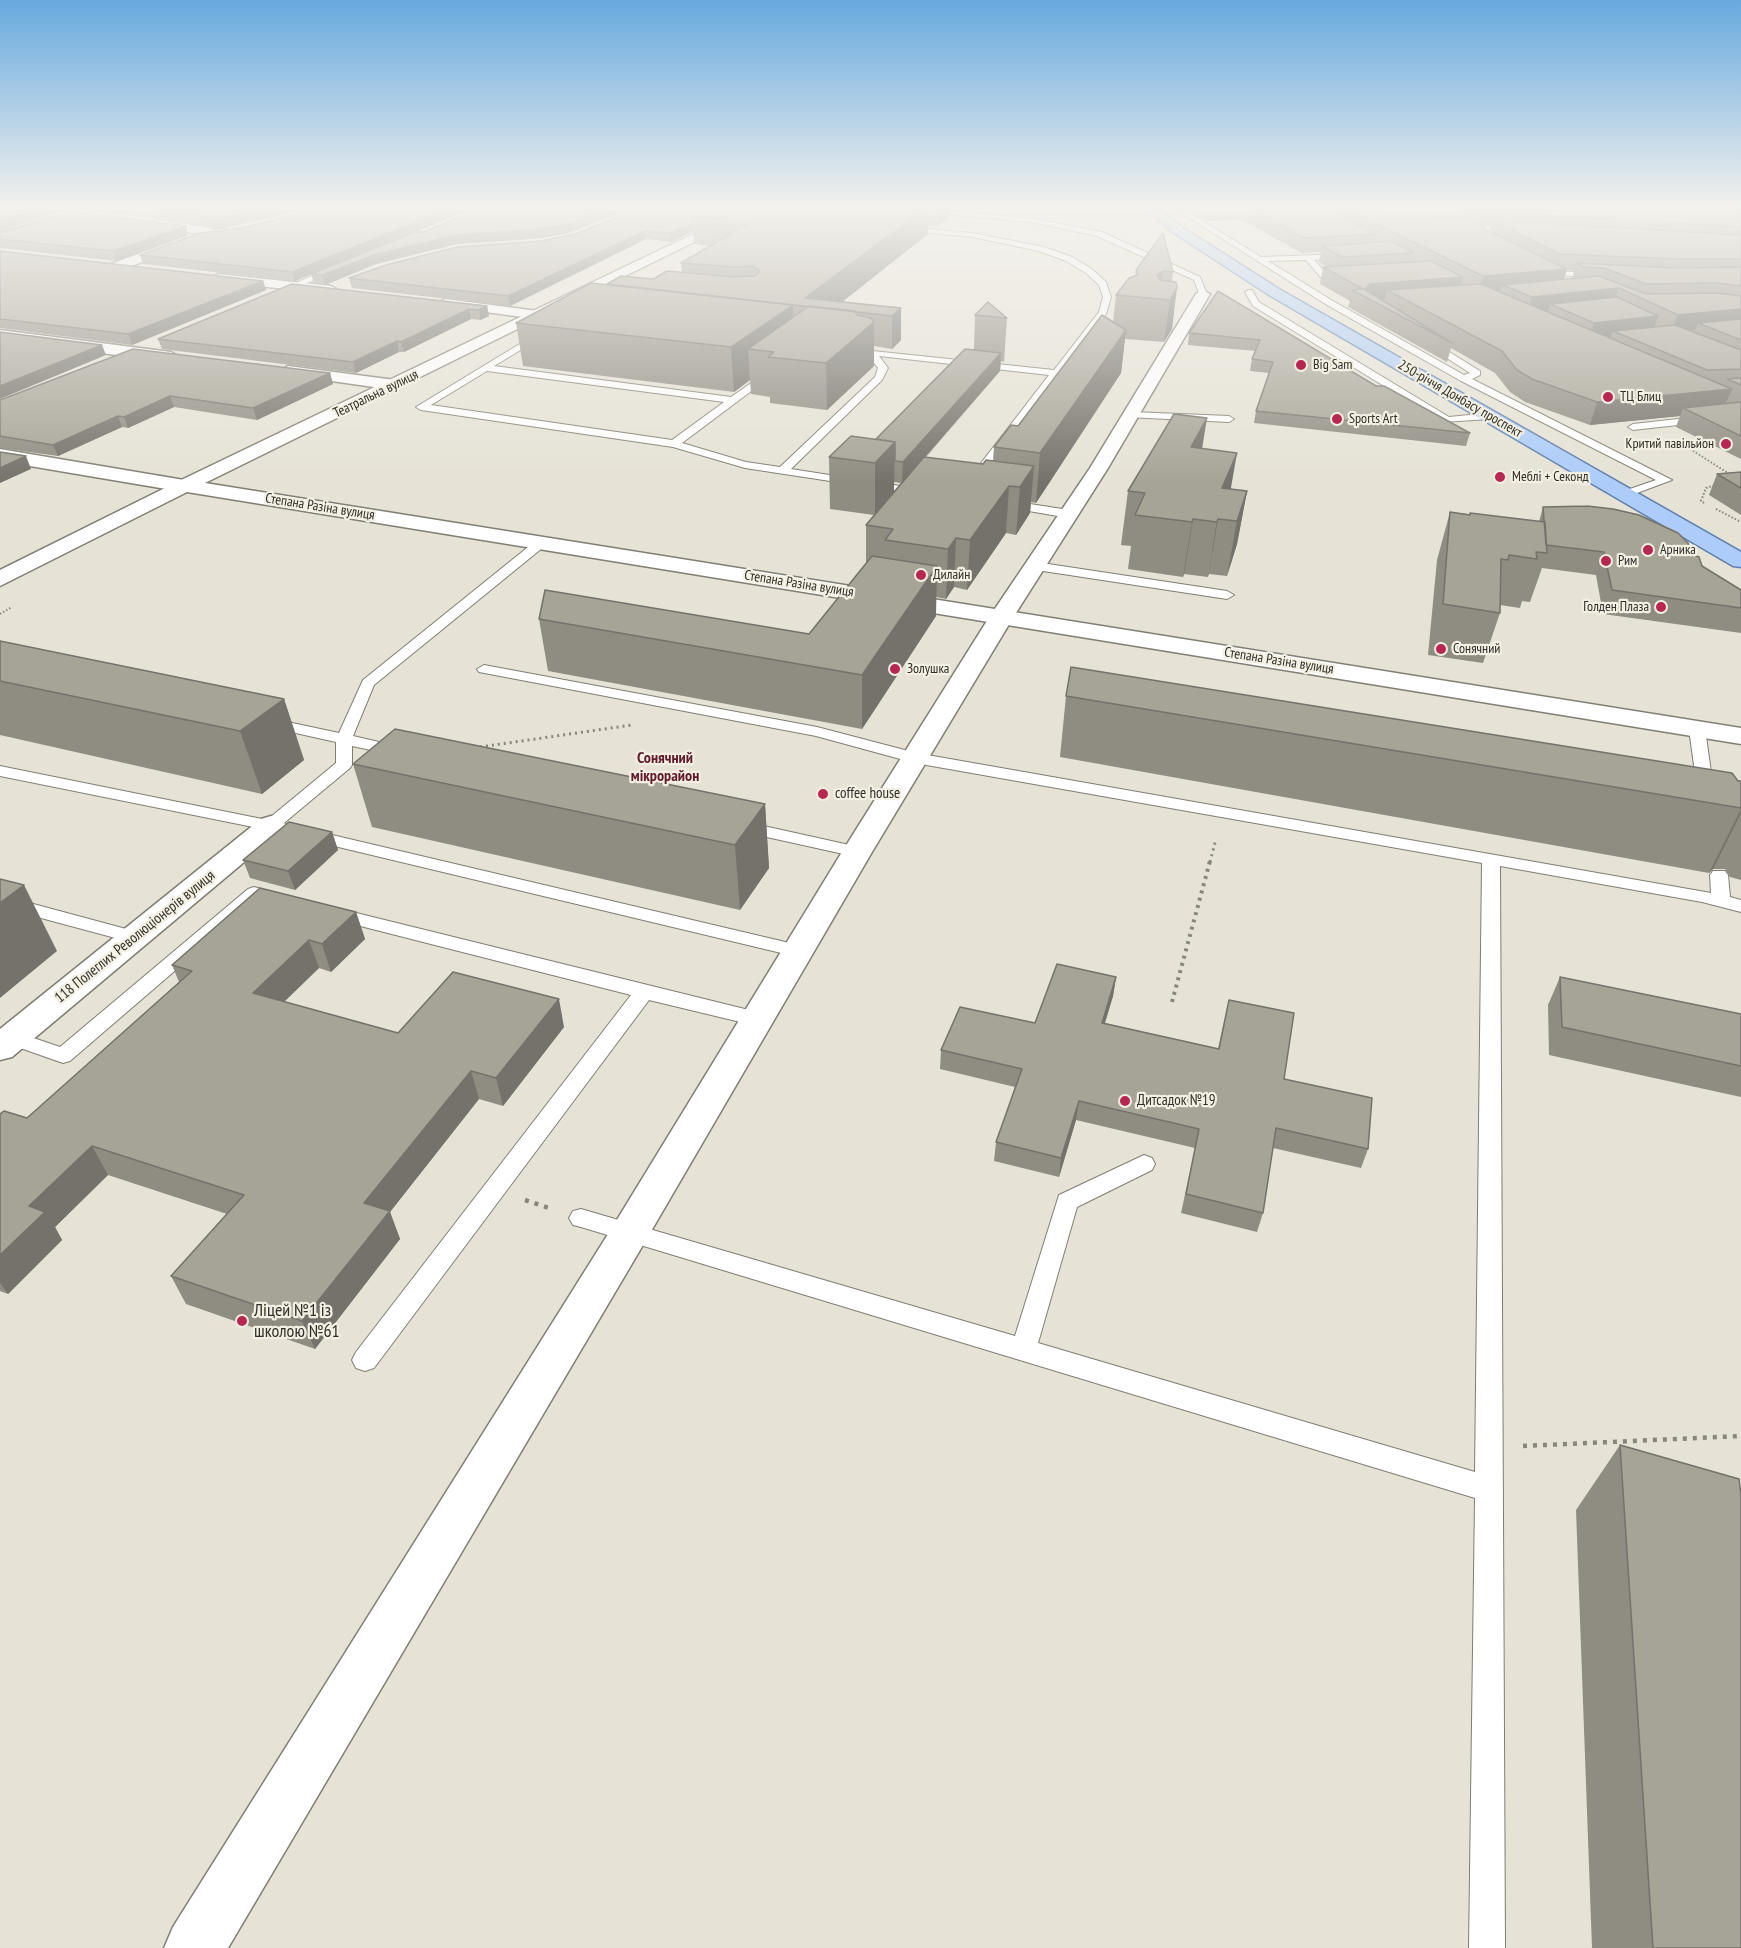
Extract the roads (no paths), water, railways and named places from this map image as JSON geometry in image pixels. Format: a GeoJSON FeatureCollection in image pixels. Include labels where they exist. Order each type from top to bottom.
{"type":"FeatureCollection","features":[{"type":"Feature","properties":{"kind":"main road","name":"250-річчя Донбасу проспект"},"geometry":{"type":"LineString","coordinates":[[1289,301],[1741,561]]}},
{"type":"Feature","properties":{"kind":"street","name":"Театральна вулиця"},"geometry":{"type":"LineString","coordinates":[[0,579],[184,486],[567,301]]}},
{"type":"Feature","properties":{"kind":"street"},"geometry":{"type":"LineString","coordinates":[[432,302],[538,315]]}},
{"type":"Feature","properties":{"kind":"street"},"geometry":{"type":"LineString","coordinates":[[194,1948],[629,1234],[857,852],[1002,616],[1131,415],[1189,311]]}},
{"type":"Feature","properties":{"kind":"street"},"geometry":{"type":"LineString","coordinates":[[0,335],[193,359]]}},
{"type":"Feature","properties":{"kind":"street"},"geometry":{"type":"LineString","coordinates":[[103,365],[165,339]]}},
{"type":"Feature","properties":{"kind":"street"},"geometry":{"type":"LineString","coordinates":[[276,370],[395,385]]}},
{"type":"Feature","properties":{"kind":"street","name":"Степана Разіна вулиця"},"geometry":{"type":"LineString","coordinates":[[0,455],[1741,736]]}},
{"type":"Feature","properties":{"kind":"street","name":"118 Полеглих Революціонерів вулиця"},"geometry":{"type":"LineString","coordinates":[[6,1043],[271,825]]}},
{"type":"Feature","properties":{"kind":"lane"},"geometry":{"type":"LineString","coordinates":[[968,489],[1056,373],[1107,312],[1107,301]]}},
{"type":"Feature","properties":{"kind":"lane"},"geometry":{"type":"LineString","coordinates":[[1189,311],[1192,301]]}},
{"type":"Feature","properties":{"kind":"lane"},"geometry":{"type":"LineString","coordinates":[[1254,301],[1448,420],[1489,416]]}},
{"type":"Feature","properties":{"kind":"lane"},"geometry":{"type":"LineString","coordinates":[[1328,301],[1464,379],[1666,480],[1625,494]]}},
{"type":"Feature","properties":{"kind":"lane"},"geometry":{"type":"LineString","coordinates":[[552,328],[421,407],[674,444],[745,465],[938,494]]}},
{"type":"Feature","properties":{"kind":"lane"},"geometry":{"type":"LineString","coordinates":[[1418,337],[1477,373],[1464,379]]}},
{"type":"Feature","properties":{"kind":"lane"},"geometry":{"type":"LineString","coordinates":[[841,349],[1056,373]]}},
{"type":"Feature","properties":{"kind":"lane"},"geometry":{"type":"LineString","coordinates":[[783,470],[879,378],[883,368],[875,358],[852,351]]}},
{"type":"Feature","properties":{"kind":"lane"},"geometry":{"type":"LineString","coordinates":[[674,444],[780,366]]}},
{"type":"Feature","properties":{"kind":"lane"},"geometry":{"type":"LineString","coordinates":[[484,368],[734,400]]}},
{"type":"Feature","properties":{"kind":"lane"},"geometry":{"type":"LineString","coordinates":[[1720,405],[1741,415]]}},
{"type":"Feature","properties":{"kind":"lane"},"geometry":{"type":"LineString","coordinates":[[1131,415],[1228,419]]}},
{"type":"Feature","properties":{"kind":"lane"},"geometry":{"type":"LineString","coordinates":[[1633,427],[1741,415]]}},
{"type":"Feature","properties":{"kind":"lane"},"geometry":{"type":"LineString","coordinates":[[993,502],[1069,514]]}},
{"type":"Feature","properties":{"kind":"lane"},"geometry":{"type":"LineString","coordinates":[[271,825],[344,765],[344,739],[368,683],[542,542]]}},
{"type":"Feature","properties":{"kind":"lane"},"geometry":{"type":"LineString","coordinates":[[1035,566],[1227,595]]}},
{"type":"Feature","properties":{"kind":"lane"},"geometry":{"type":"LineString","coordinates":[[484,669],[817,732],[915,758],[1491,859],[1741,906]]}},
{"type":"Feature","properties":{"kind":"lane"},"geometry":{"type":"LineString","coordinates":[[254,720],[419,756]]}},
{"type":"Feature","properties":{"kind":"lane"},"geometry":{"type":"LineString","coordinates":[[1697,729],[1708,805]]}},
{"type":"Feature","properties":{"kind":"lane"},"geometry":{"type":"LineString","coordinates":[[0,771],[271,825],[798,951]]}},
{"type":"Feature","properties":{"kind":"lane"},"geometry":{"type":"LineString","coordinates":[[731,824],[857,852]]}},
{"type":"Feature","properties":{"kind":"lane"},"geometry":{"type":"LineString","coordinates":[[1487,1948],[1491,859]]}},
{"type":"Feature","properties":{"kind":"lane"},"geometry":{"type":"LineString","coordinates":[[1719,875],[1721,901]]}},
{"type":"Feature","properties":{"kind":"lane"},"geometry":{"type":"LineString","coordinates":[[6,1043],[63,1056],[254,893],[757,1019]]}},
{"type":"Feature","properties":{"kind":"lane"},"geometry":{"type":"LineString","coordinates":[[0,901],[135,937]]}},
{"type":"Feature","properties":{"kind":"lane"},"geometry":{"type":"LineString","coordinates":[[365,1360],[644,992]]}},
{"type":"Feature","properties":{"kind":"lane"},"geometry":{"type":"LineString","coordinates":[[1023,1351],[1067,1201],[1144,1164]]}},
{"type":"Feature","properties":{"kind":"lane"},"geometry":{"type":"LineString","coordinates":[[582,1218],[629,1234],[1489,1489]]}},
{"type":"Feature","properties":{"kind":"place","name":"Big Sam"},"geometry":{"type":"Point","coordinates":[1301,365]}},
{"type":"Feature","properties":{"kind":"place","name":"ТЦ Блиц"},"geometry":{"type":"Point","coordinates":[1608,397]}},
{"type":"Feature","properties":{"kind":"place","name":"Sports Art"},"geometry":{"type":"Point","coordinates":[1337,419]}},
{"type":"Feature","properties":{"kind":"place","name":"Критий павільйон"},"geometry":{"type":"Point","coordinates":[1726,444]}},
{"type":"Feature","properties":{"kind":"place","name":"Меблі + Секонд"},"geometry":{"type":"Point","coordinates":[1500,477]}},
{"type":"Feature","properties":{"kind":"place","name":"Арника"},"geometry":{"type":"Point","coordinates":[1648,550]}},
{"type":"Feature","properties":{"kind":"place","name":"Рим"},"geometry":{"type":"Point","coordinates":[1606,561]}},
{"type":"Feature","properties":{"kind":"place","name":"Дилайн"},"geometry":{"type":"Point","coordinates":[921,575]}},
{"type":"Feature","properties":{"kind":"place","name":"Голден Плаза"},"geometry":{"type":"Point","coordinates":[1661,607]}},
{"type":"Feature","properties":{"kind":"place","name":"Сонячний"},"geometry":{"type":"Point","coordinates":[1441,649]}},
{"type":"Feature","properties":{"kind":"place","name":"Золушка"},"geometry":{"type":"Point","coordinates":[895,669]}},
{"type":"Feature","properties":{"kind":"place","name":"coffee house"},"geometry":{"type":"Point","coordinates":[823,794]}},
{"type":"Feature","properties":{"kind":"place","name":"Дитсадок №19"},"geometry":{"type":"Point","coordinates":[1125,1101]}},
{"type":"Feature","properties":{"kind":"place","name":"Ліцей №1 із школою №61"},"geometry":{"type":"Point","coordinates":[242,1321]}},
{"type":"Feature","properties":{"kind":"district","name":"Сонячний мікрорайон"},"geometry":{"type":"Point","coordinates":[665,767]}}]}
